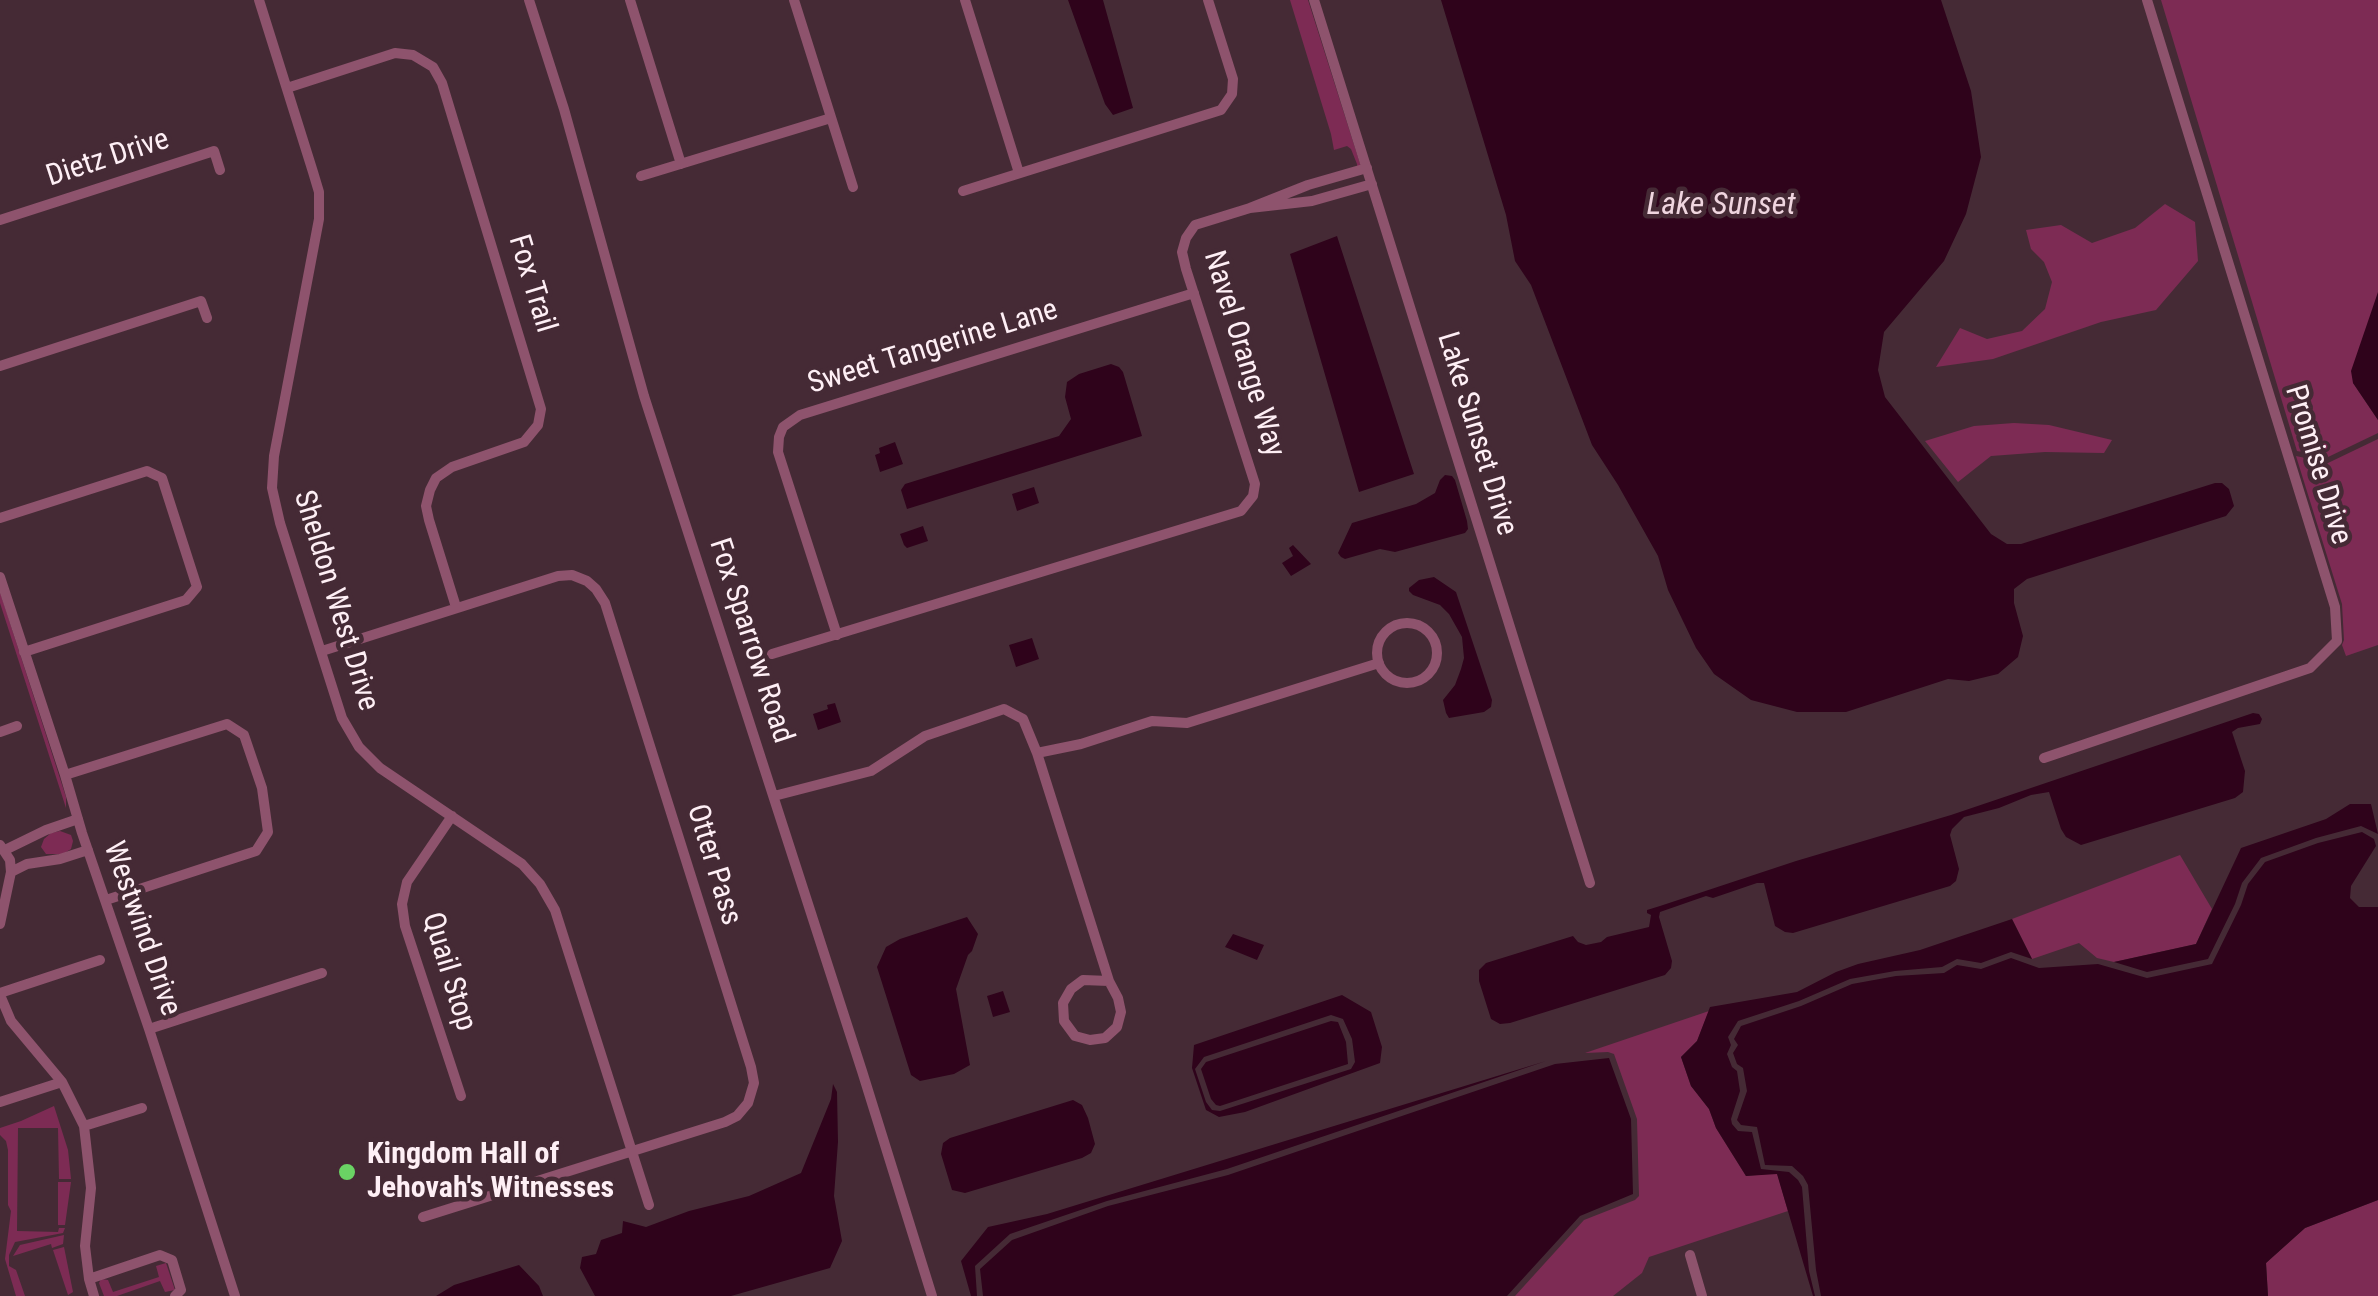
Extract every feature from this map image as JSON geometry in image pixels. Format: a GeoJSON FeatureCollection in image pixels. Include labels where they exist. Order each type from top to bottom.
{"type":"FeatureCollection","features":[{"type":"Feature","properties":{"kind":"street","name":"Sheldon West Drive"},"geometry":{"type":"LineString","coordinates":[[259,0],[318,192],[319,218],[274,456],[272,488],[342,718],[359,747],[380,768],[522,864],[540,884],[555,910],[649,1205]]}},
{"type":"Feature","properties":{"kind":"street","name":"Fox Sparrow Road"},"geometry":{"type":"LineString","coordinates":[[529,0],[564,109],[644,396],[932,1296]]}},
{"type":"Feature","properties":{"kind":"street"},"geometry":{"type":"LineString","coordinates":[[630,0],[681,164]]}},
{"type":"Feature","properties":{"kind":"street"},"geometry":{"type":"LineString","coordinates":[[794,0],[853,187]]}},
{"type":"Feature","properties":{"kind":"street"},"geometry":{"type":"LineString","coordinates":[[966,0],[1020,173]]}},
{"type":"Feature","properties":{"kind":"street"},"geometry":{"type":"LineString","coordinates":[[963,191],[1215,113],[1226,106],[1233,79],[1208,0]]}},
{"type":"Feature","properties":{"kind":"street","name":"Lake Sunset Drive"},"geometry":{"type":"LineString","coordinates":[[1314,0],[1590,883]]}},
{"type":"Feature","properties":{"kind":"street","name":"Promise Drive"},"geometry":{"type":"LineString","coordinates":[[2044,758],[2310,668],[2337,641],[2335,606],[2147,0]]}},
{"type":"Feature","properties":{"kind":"street","name":"Fox Trail"},"geometry":{"type":"LineString","coordinates":[[287,88],[395,53],[414,55],[432,67],[442,83],[542,409],[538,425],[524,442],[452,467],[436,478],[430,490],[426,506],[429,520],[456,607]]}},
{"type":"Feature","properties":{"kind":"street"},"geometry":{"type":"LineString","coordinates":[[641,176],[831,118]]}},
{"type":"Feature","properties":{"kind":"street","name":"Dietz Drive"},"geometry":{"type":"LineString","coordinates":[[0,220],[214,151],[220,170]]}},
{"type":"Feature","properties":{"kind":"street"},"geometry":{"type":"LineString","coordinates":[[1250,208],[1366,168]]}},
{"type":"Feature","properties":{"kind":"street"},"geometry":{"type":"LineString","coordinates":[[1250,208],[1312,201],[1372,184]]}},
{"type":"Feature","properties":{"kind":"street","name":"Navel Orange Way"},"geometry":{"type":"LineString","coordinates":[[837,635],[1240,510],[1253,496],[1255,484],[1182,252],[1195,226],[1250,208]]}},
{"type":"Feature","properties":{"kind":"street","name":"Sweet Tangerine Lane"},"geometry":{"type":"LineString","coordinates":[[837,635],[778,452],[783,427],[800,414],[1194,293]]}},
{"type":"Feature","properties":{"kind":"street"},"geometry":{"type":"LineString","coordinates":[[0,366],[201,301],[208,318]]}},
{"type":"Feature","properties":{"kind":"street"},"geometry":{"type":"LineString","coordinates":[[0,518],[147,471],[162,478],[197,586],[186,600],[24,652]]}},
{"type":"Feature","properties":{"kind":"street","name":"Otter Pass"},"geometry":{"type":"LineString","coordinates":[[322,651],[558,576],[572,575],[596,589],[605,603],[754,1083],[748,1103],[737,1116],[725,1122],[424,1217]]}},
{"type":"Feature","properties":{"kind":"street","name":"Westwind Drive"},"geometry":{"type":"LineString","coordinates":[[0,577],[235,1296]]}},
{"type":"Feature","properties":{"kind":"street"},"geometry":{"type":"LineString","coordinates":[[1402,623],[1422,627],[1435,642],[1436,662],[1417,681],[1398,682],[1379,663],[1377,652],[1384,633],[1402,623]]}},
{"type":"Feature","properties":{"kind":"street"},"geometry":{"type":"LineString","coordinates":[[772,654],[837,635]]}},
{"type":"Feature","properties":{"kind":"street"},"geometry":{"type":"LineString","coordinates":[[1037,754],[1152,721],[1187,723],[1379,663]]}},
{"type":"Feature","properties":{"kind":"street"},"geometry":{"type":"LineString","coordinates":[[774,796],[871,772],[924,736],[1004,709],[1024,719],[1121,1012],[1117,1027],[1105,1038],[1075,1036],[1064,1021],[1062,1002],[1070,989],[1083,980],[1108,981]]}},
{"type":"Feature","properties":{"kind":"street"},"geometry":{"type":"LineString","coordinates":[[65,775],[227,724],[244,735],[262,788],[268,832],[256,851],[106,900]]}},
{"type":"Feature","properties":{"kind":"street"},"geometry":{"type":"LineString","coordinates":[[0,732],[17,726]]}},
{"type":"Feature","properties":{"kind":"street","name":"Quail Stop"},"geometry":{"type":"LineString","coordinates":[[452,816],[408,882],[402,904],[404,926],[461,1096]]}},
{"type":"Feature","properties":{"kind":"street"},"geometry":{"type":"LineString","coordinates":[[0,924],[11,872],[10,860],[2,848],[78,820]]}},
{"type":"Feature","properties":{"kind":"street"},"geometry":{"type":"LineString","coordinates":[[31,839],[38,862]]}},
{"type":"Feature","properties":{"kind":"street"},"geometry":{"type":"LineString","coordinates":[[11,872],[27,864],[88,850]]}},
{"type":"Feature","properties":{"kind":"street"},"geometry":{"type":"LineString","coordinates":[[94,1296],[84,1246],[91,1188],[84,1126],[62,1082],[11,1021],[0,994],[100,960]]}},
{"type":"Feature","properties":{"kind":"street"},"geometry":{"type":"LineString","coordinates":[[149,1028],[322,973]]}},
{"type":"Feature","properties":{"kind":"street"},"geometry":{"type":"LineString","coordinates":[[0,1102],[62,1082]]}},
{"type":"Feature","properties":{"kind":"street"},"geometry":{"type":"LineString","coordinates":[[84,1126],[142,1108]]}},
{"type":"Feature","properties":{"kind":"street"},"geometry":{"type":"LineString","coordinates":[[89,1278],[160,1256],[172,1260],[182,1290],[176,1296]]}},
{"type":"Feature","properties":{"kind":"street"},"geometry":{"type":"LineString","coordinates":[[1690,1256],[1702,1296]]}},
{"type":"Feature","properties":{"kind":"shaded area"},"geometry":{"type":"Polygon","coordinates":[[[1290,0],[1308,0],[1363,173],[1358,174],[1351,149],[1347,146],[1334,150],[1290,0]]]}},
{"type":"Feature","properties":{"kind":"shaded area"},"geometry":{"type":"Polygon","coordinates":[[[2161,0],[2378,0],[2378,294],[2353,383],[2378,420],[2378,433],[2328,457],[2297,451],[2161,0]]]}},
{"type":"Feature","properties":{"kind":"shaded area"},"geometry":{"type":"Polygon","coordinates":[[[2165,204],[2195,222],[2198,261],[2156,310],[2101,322],[1993,359],[1936,367],[1960,328],[1987,339],[2022,331],[2045,309],[2052,282],[2044,262],[2031,249],[2026,230],[2061,225],[2092,243],[2135,228],[2165,204]]]}},
{"type":"Feature","properties":{"kind":"shaded area"},"geometry":{"type":"Polygon","coordinates":[[[2049,425],[2112,440],[2104,453],[1991,456],[1958,482],[1925,441],[1974,426],[2049,425]]]}},
{"type":"Feature","properties":{"kind":"shaded area"},"geometry":{"type":"Polygon","coordinates":[[[2378,439],[2378,645],[2346,656],[2342,645],[2342,604],[2296,456],[2328,463],[2378,439]]]}},
{"type":"Feature","properties":{"kind":"shaded area"},"geometry":{"type":"Polygon","coordinates":[[[0,592],[66,797],[66,808],[0,603],[0,592]]]}},
{"type":"Feature","properties":{"kind":"shaded area"},"geometry":{"type":"Polygon","coordinates":[[[60,831],[71,835],[71,849],[63,854],[46,854],[41,847],[44,839],[60,831]]]}},
{"type":"Feature","properties":{"kind":"shaded area"},"geometry":{"type":"Polygon","coordinates":[[[2180,855],[2212,909],[2196,944],[2114,962],[2097,958],[2079,943],[2032,959],[2012,919],[2180,855]]]}},
{"type":"Feature","properties":{"kind":"shaded area"},"geometry":{"type":"Polygon","coordinates":[[[1709,1011],[1697,1041],[1681,1057],[1691,1086],[1709,1109],[1716,1128],[1746,1176],[1777,1173],[1788,1211],[1649,1257],[1642,1273],[1613,1296],[1515,1296],[1584,1220],[1639,1196],[1637,1119],[1614,1054],[1585,1053],[1709,1011]]]}},
{"type":"Feature","properties":{"kind":"shaded area"},"geometry":{"type":"Polygon","coordinates":[[[54,1106],[68,1150],[71,1179],[59,1179],[58,1128],[18,1128],[17,1231],[58,1232],[65,1228],[63,1233],[15,1242],[9,1266],[16,1270],[25,1296],[16,1296],[5,1259],[11,1211],[8,1150],[0,1128],[54,1106]]]}},
{"type":"Feature","properties":{"kind":"shaded area"},"geometry":{"type":"Polygon","coordinates":[[[58,1182],[71,1182],[65,1225],[58,1225],[58,1182]]]}},
{"type":"Feature","properties":{"kind":"shaded area"},"geometry":{"type":"Polygon","coordinates":[[[2378,1200],[2378,1296],[2268,1296],[2266,1263],[2305,1228],[2378,1200]]]}},
{"type":"Feature","properties":{"kind":"shaded area"},"geometry":{"type":"Polygon","coordinates":[[[64,1235],[63,1244],[13,1256],[20,1245],[64,1235]]]}},
{"type":"Feature","properties":{"kind":"shaded area"},"geometry":{"type":"Polygon","coordinates":[[[64,1247],[73,1292],[68,1295],[53,1250],[64,1247]]]}},
{"type":"Feature","properties":{"kind":"shaded area"},"geometry":{"type":"Polygon","coordinates":[[[166,1263],[175,1290],[165,1292],[160,1281],[117,1296],[104,1296],[101,1279],[108,1280],[113,1292],[159,1277],[156,1266],[166,1263]]]}},
{"type":"Feature","properties":{"kind":"water"},"geometry":{"type":"Polygon","coordinates":[[[1068,0],[1103,0],[1133,108],[1113,115],[1105,104],[1068,0]]]}},
{"type":"Feature","properties":{"kind":"water","name":"Lake Sunset"},"geometry":{"type":"Polygon","coordinates":[[[1441,0],[1941,0],[1971,91],[1981,157],[1966,214],[1944,261],[1884,332],[1878,370],[1885,397],[1991,534],[2007,544],[2021,544],[2215,483],[2229,489],[2234,506],[2226,516],[2027,579],[2014,589],[2023,636],[2018,657],[1998,674],[1969,681],[1948,679],[1846,712],[1797,712],[1751,700],[1714,674],[1696,648],[1668,590],[1658,556],[1592,445],[1531,285],[1515,261],[1506,215],[1441,0]]]}},
{"type":"Feature","properties":{"kind":"water"},"geometry":{"type":"Polygon","coordinates":[[[1337,236],[1414,474],[1359,492],[1290,254],[1337,236]]]}},
{"type":"Feature","properties":{"kind":"water"},"geometry":{"type":"Polygon","coordinates":[[[2378,292],[2378,420],[2353,383],[2351,371],[2378,292]]]}},
{"type":"Feature","properties":{"kind":"water"},"geometry":{"type":"Polygon","coordinates":[[[1111,364],[1123,372],[1142,436],[907,509],[901,490],[905,484],[1059,436],[1071,419],[1065,397],[1067,382],[1111,364]]]}},
{"type":"Feature","properties":{"kind":"water"},"geometry":{"type":"Polygon","coordinates":[[[895,442],[903,464],[880,472],[875,455],[880,453],[879,448],[895,442]]]}},
{"type":"Feature","properties":{"kind":"water"},"geometry":{"type":"Polygon","coordinates":[[[1445,475],[1455,480],[1467,521],[1465,533],[1395,552],[1380,549],[1341,557],[1338,553],[1352,523],[1416,504],[1435,493],[1445,475]]]}},
{"type":"Feature","properties":{"kind":"water"},"geometry":{"type":"Polygon","coordinates":[[[1034,487],[1039,503],[1017,511],[1012,494],[1034,487]]]}},
{"type":"Feature","properties":{"kind":"water"},"geometry":{"type":"Polygon","coordinates":[[[923,526],[928,541],[907,548],[900,534],[923,526]]]}},
{"type":"Feature","properties":{"kind":"water"},"geometry":{"type":"Polygon","coordinates":[[[1293,545],[1311,564],[1291,576],[1282,563],[1293,556],[1289,548],[1293,545]]]}},
{"type":"Feature","properties":{"kind":"water"},"geometry":{"type":"Polygon","coordinates":[[[1434,577],[1456,592],[1492,700],[1491,707],[1484,712],[1449,718],[1446,713],[1443,700],[1455,685],[1464,658],[1462,637],[1440,605],[1409,591],[1419,580],[1434,577]]]}},
{"type":"Feature","properties":{"kind":"water"},"geometry":{"type":"Polygon","coordinates":[[[1032,638],[1039,659],[1016,667],[1009,645],[1032,638]]]}},
{"type":"Feature","properties":{"kind":"water"},"geometry":{"type":"Polygon","coordinates":[[[835,703],[841,722],[818,730],[813,714],[835,703]]]}},
{"type":"Feature","properties":{"kind":"water"},"geometry":{"type":"Polygon","coordinates":[[[2259,714],[2260,724],[2232,732],[2245,771],[2243,792],[2235,798],[2081,845],[2066,837],[2061,829],[2049,792],[2031,795],[1964,817],[1952,829],[1950,835],[1959,869],[1950,886],[1793,933],[1775,926],[1764,883],[1713,898],[1706,896],[1660,912],[1672,961],[1665,975],[1510,1023],[1500,1024],[1491,1019],[1479,981],[1479,970],[1486,963],[1573,936],[1586,945],[1649,927],[1651,915],[1647,910],[1951,815],[2259,714]]]}},
{"type":"Feature","properties":{"kind":"water"},"geometry":{"type":"Polygon","coordinates":[[[2350,804],[2371,804],[2378,834],[2361,826],[2261,858],[2242,883],[2208,959],[2147,972],[2114,962],[2196,944],[2241,848],[2326,819],[2350,804]]]}},
{"type":"Feature","properties":{"kind":"water"},"geometry":{"type":"Polygon","coordinates":[[[2362,832],[2374,839],[2376,846],[2351,886],[2350,898],[2359,907],[2378,907],[2378,1200],[2305,1228],[2266,1263],[2268,1296],[1821,1296],[1808,1185],[1792,1166],[1765,1165],[1757,1127],[1741,1125],[1737,1120],[1747,1091],[1743,1068],[1733,1053],[1738,1045],[1734,1039],[1741,1026],[1852,984],[1944,973],[1957,965],[1981,969],[2011,958],[2039,968],[2098,964],[2147,978],[2212,964],[2248,884],[2265,862],[2362,832]]]}},
{"type":"Feature","properties":{"kind":"water"},"geometry":{"type":"Polygon","coordinates":[[[967,917],[978,934],[956,989],[970,1065],[954,1074],[920,1081],[911,1075],[877,967],[886,947],[900,939],[967,917]]]}},
{"type":"Feature","properties":{"kind":"water"},"geometry":{"type":"Polygon","coordinates":[[[2012,919],[2032,959],[2011,952],[1981,963],[1957,959],[1942,967],[1850,979],[1738,1021],[1728,1037],[1731,1045],[1727,1054],[1737,1071],[1740,1091],[1732,1124],[1738,1131],[1752,1132],[1761,1169],[1789,1172],[1802,1187],[1813,1296],[1777,1174],[1746,1176],[1716,1128],[1709,1109],[1691,1086],[1681,1057],[1697,1041],[1710,1007],[1797,992],[1858,964],[1920,950],[2012,919]]]}},
{"type":"Feature","properties":{"kind":"water"},"geometry":{"type":"Polygon","coordinates":[[[1233,934],[1264,945],[1257,960],[1225,947],[1233,934]]]}},
{"type":"Feature","properties":{"kind":"water"},"geometry":{"type":"Polygon","coordinates":[[[1003,991],[1010,1012],[993,1017],[987,996],[1003,991]]]}},
{"type":"Feature","properties":{"kind":"water"},"geometry":{"type":"Polygon","coordinates":[[[1342,995],[1371,1012],[1382,1047],[1380,1063],[1245,1112],[1219,1117],[1206,1110],[1192,1068],[1194,1045],[1342,995]],[[1331,1015],[1204,1057],[1195,1069],[1206,1102],[1212,1110],[1220,1111],[1351,1069],[1355,1062],[1352,1039],[1343,1019],[1331,1015]]]}},
{"type":"Feature","properties":{"kind":"water"},"geometry":{"type":"Polygon","coordinates":[[[1338,1022],[1346,1042],[1348,1064],[1220,1106],[1211,1099],[1201,1069],[1206,1062],[1338,1022]]]}},
{"type":"Feature","properties":{"kind":"water"},"geometry":{"type":"Polygon","coordinates":[[[1609,1058],[1631,1119],[1633,1194],[1580,1216],[1507,1296],[983,1296],[980,1269],[1012,1240],[1108,1206],[1228,1175],[1555,1064],[1609,1058]]]}},
{"type":"Feature","properties":{"kind":"water"},"geometry":{"type":"Polygon","coordinates":[[[1546,1061],[1227,1169],[1107,1201],[1010,1234],[975,1266],[977,1296],[971,1296],[961,1261],[988,1227],[1047,1214],[1546,1061]]]}},
{"type":"Feature","properties":{"kind":"water"},"geometry":{"type":"Polygon","coordinates":[[[833,1084],[837,1092],[838,1142],[834,1196],[842,1241],[830,1268],[731,1296],[595,1296],[580,1268],[582,1257],[596,1254],[601,1240],[622,1233],[623,1221],[646,1227],[749,1196],[801,1173],[831,1099],[833,1084]]]}},
{"type":"Feature","properties":{"kind":"water"},"geometry":{"type":"Polygon","coordinates":[[[1073,1100],[1082,1105],[1088,1118],[1095,1144],[1091,1153],[965,1193],[952,1190],[941,1154],[943,1143],[1073,1100]]]}},
{"type":"Feature","properties":{"kind":"water"},"geometry":{"type":"Polygon","coordinates":[[[519,1265],[543,1296],[436,1296],[454,1285],[519,1265]]]}},
{"type":"Feature","properties":{"kind":"place","name":"Kingdom Hall of Jehovah's Witnesses"},"geometry":{"type":"Point","coordinates":[347,1172]}}]}
